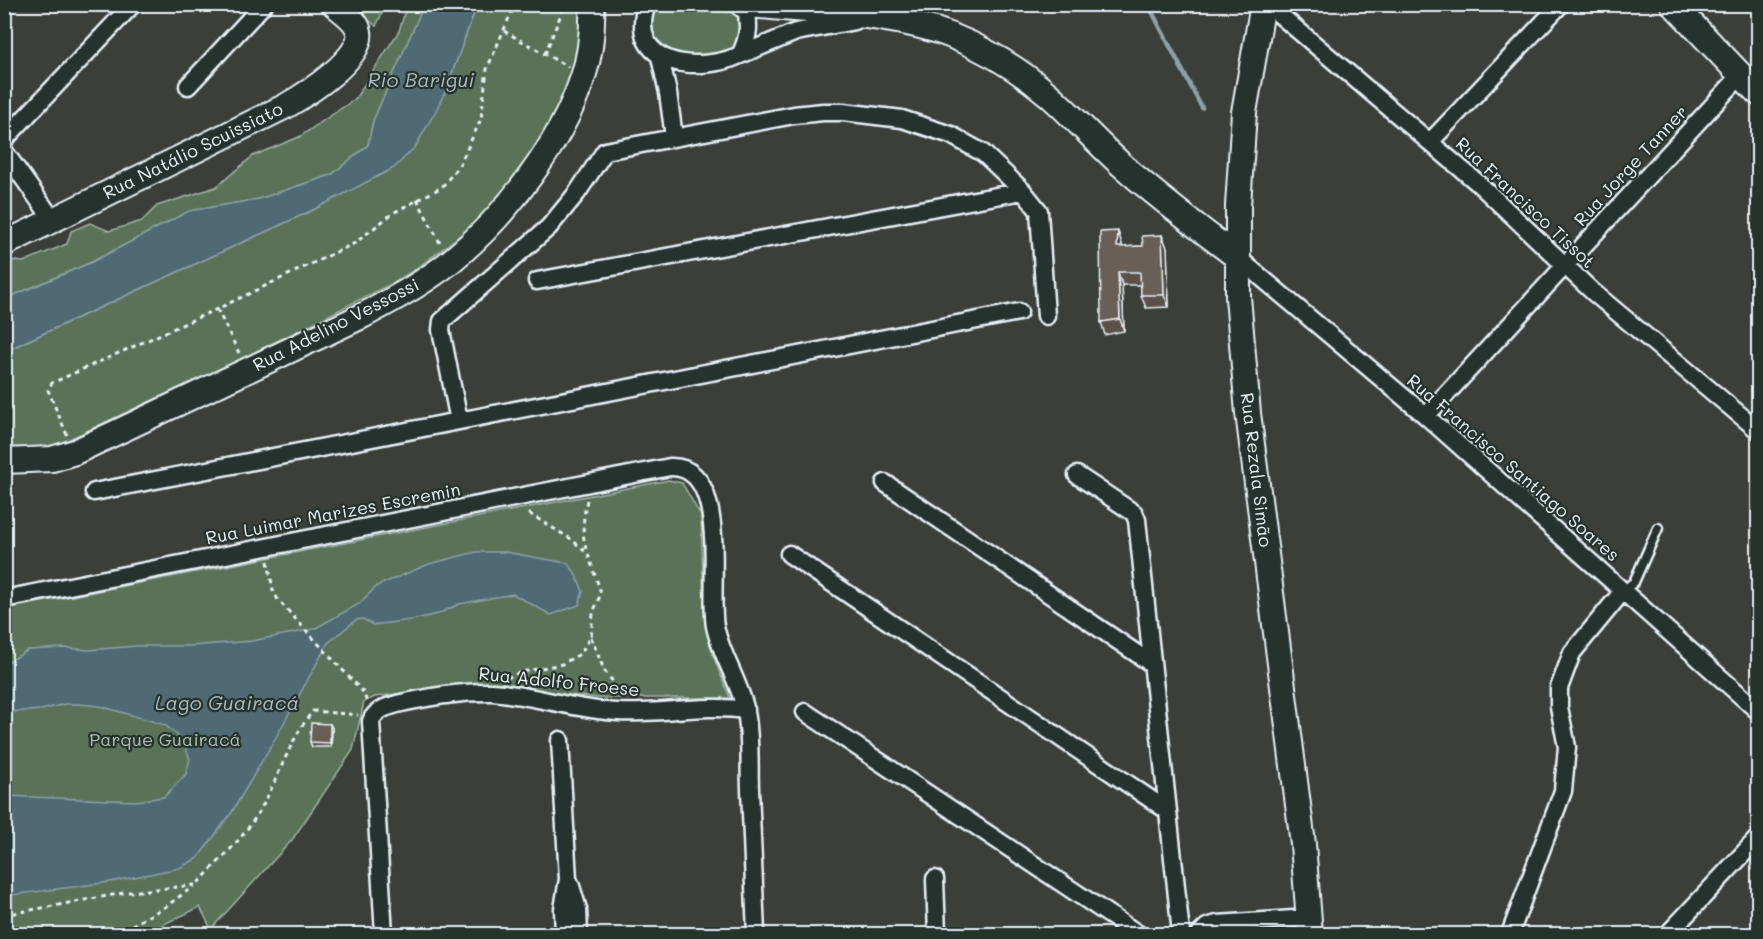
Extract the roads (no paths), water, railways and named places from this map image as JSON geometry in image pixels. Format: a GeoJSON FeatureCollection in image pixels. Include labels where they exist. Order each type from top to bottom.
{"type":"FeatureCollection","features":[{"type":"Feature","properties":{"kind":"main road","name":"Rua Natálio Scuissiato"},"geometry":{"type":"LineString","coordinates":[[4,244],[304,96],[321,85],[335,72],[358,43],[359,32],[352,20],[334,4]]}},
{"type":"Feature","properties":{"kind":"main road","name":"Rua Adelino Vessossi"},"geometry":{"type":"LineString","coordinates":[[4,460],[52,459],[75,453],[384,305],[450,262],[486,229],[521,188],[556,134],[583,76],[590,48],[592,4]]}},
{"type":"Feature","properties":{"kind":"main road","name":"Rua Rezala Simão"},"geometry":{"type":"LineString","coordinates":[[1265,4],[1244,111],[1239,196],[1238,297],[1243,366],[1296,783],[1309,926]]}},
{"type":"Feature","properties":{"kind":"main road"},"geometry":{"type":"LineString","coordinates":[[1673,4],[1758,93]]}},
{"type":"Feature","properties":{"kind":"main road"},"geometry":{"type":"LineString","coordinates":[[744,5],[873,18],[927,28],[951,36],[1001,60],[1047,93],[1145,186],[1238,257]]}},
{"type":"Feature","properties":{"kind":"street"},"geometry":{"type":"LineString","coordinates":[[4,140],[133,4]]}},
{"type":"Feature","properties":{"kind":"street"},"geometry":{"type":"LineString","coordinates":[[188,86],[264,4]]}},
{"type":"Feature","properties":{"kind":"street"},"geometry":{"type":"LineString","coordinates":[[647,4],[642,22],[643,30],[646,40],[660,57],[674,137]]}},
{"type":"Feature","properties":{"kind":"street","name":"Rua Francisco Tissot"},"geometry":{"type":"LineString","coordinates":[[1265,4],[1479,184],[1593,292],[1758,430]]}},
{"type":"Feature","properties":{"kind":"street"},"geometry":{"type":"LineString","coordinates":[[1430,142],[1561,4]]}},
{"type":"Feature","properties":{"kind":"street"},"geometry":{"type":"LineString","coordinates":[[740,55],[746,44],[748,31],[744,5]]}},
{"type":"Feature","properties":{"kind":"street"},"geometry":{"type":"LineString","coordinates":[[660,57],[702,64],[717,63],[796,32],[873,18]]}},
{"type":"Feature","properties":{"kind":"street","name":"Rua Jorge Tanner"},"geometry":{"type":"LineString","coordinates":[[1426,416],[1742,74]]}},
{"type":"Feature","properties":{"kind":"street"},"geometry":{"type":"LineString","coordinates":[[459,421],[441,330],[442,321],[549,227],[577,193],[605,151],[808,113],[843,112],[926,125],[967,143],[996,164],[1023,191],[1039,212],[1046,316]]}},
{"type":"Feature","properties":{"kind":"street"},"geometry":{"type":"LineString","coordinates":[[4,151],[53,220]]}},
{"type":"Feature","properties":{"kind":"street"},"geometry":{"type":"LineString","coordinates":[[537,282],[1023,191]]}},
{"type":"Feature","properties":{"kind":"street","name":"Rua Francisco Santiago Soares"},"geometry":{"type":"LineString","coordinates":[[1238,257],[1426,416],[1758,711]]}},
{"type":"Feature","properties":{"kind":"street"},"geometry":{"type":"LineString","coordinates":[[94,492],[1019,312]]}},
{"type":"Feature","properties":{"kind":"street","name":"Rua Luimar Marizes Escremin"},"geometry":{"type":"LineString","coordinates":[[4,599],[591,483],[670,468],[685,469],[705,490],[709,502],[714,534],[712,589],[715,625],[719,642],[746,710]]}},
{"type":"Feature","properties":{"kind":"street"},"geometry":{"type":"LineString","coordinates":[[1077,475],[1136,516],[1181,934]]}},
{"type":"Feature","properties":{"kind":"street"},"geometry":{"type":"LineString","coordinates":[[885,483],[1152,664]]}},
{"type":"Feature","properties":{"kind":"street"},"geometry":{"type":"LineString","coordinates":[[789,554],[1168,811]]}},
{"type":"Feature","properties":{"kind":"street"},"geometry":{"type":"LineString","coordinates":[[1510,934],[1563,791],[1567,747],[1559,707],[1559,688],[1572,653],[1623,591]]}},
{"type":"Feature","properties":{"kind":"street","name":"Rua Adolfo Froese"},"geometry":{"type":"LineString","coordinates":[[384,934],[372,717],[383,708],[444,694],[472,692],[518,696],[575,708],[639,712],[708,707],[746,710]]}},
{"type":"Feature","properties":{"kind":"street"},"geometry":{"type":"LineString","coordinates":[[746,710],[756,934]]}},
{"type":"Feature","properties":{"kind":"street"},"geometry":{"type":"LineString","coordinates":[[805,712],[1138,934]]}},
{"type":"Feature","properties":{"kind":"street"},"geometry":{"type":"LineString","coordinates":[[560,740],[568,879],[564,909],[564,934]]}},
{"type":"Feature","properties":{"kind":"street"},"geometry":{"type":"LineString","coordinates":[[1668,934],[1758,838]]}},
{"type":"Feature","properties":{"kind":"street"},"geometry":{"type":"LineString","coordinates":[[568,879],[578,909],[579,934]]}},
{"type":"Feature","properties":{"kind":"street"},"geometry":{"type":"LineString","coordinates":[[935,879],[937,934]]}},
{"type":"Feature","properties":{"kind":"street"},"geometry":{"type":"LineString","coordinates":[[1200,934],[1207,927],[1217,924],[1309,926]]}},
{"type":"Feature","properties":{"kind":"lane"},"geometry":{"type":"LineString","coordinates":[[1623,591],[1634,582],[1658,528]]}},
{"type":"Feature","properties":{"kind":"water","name":"Rio Barigui"},"geometry":{"type":"Polygon","coordinates":[[[424,5],[477,5],[445,92],[434,114],[415,147],[394,168],[313,210],[5,351],[5,299],[92,262],[189,211],[259,199],[331,175],[368,145],[373,121],[424,5]]]}},
{"type":"Feature","properties":{"kind":"water","name":"Lago Guairacá"},"geometry":{"type":"Polygon","coordinates":[[[476,552],[505,552],[567,563],[574,571],[583,591],[579,605],[551,615],[513,594],[459,604],[438,614],[411,620],[373,625],[363,619],[356,620],[328,643],[232,812],[198,858],[179,868],[110,882],[5,896],[5,796],[136,801],[164,797],[186,774],[190,759],[177,735],[165,725],[100,706],[65,704],[41,710],[9,712],[5,716],[5,664],[28,650],[190,646],[252,641],[314,629],[359,604],[377,586],[429,564],[476,552]]]}},
{"type":"Feature","properties":{"kind":"waterway"},"geometry":{"type":"LineString","coordinates":[[1148,4],[1202,108]]}},
{"type":"Feature","properties":{"kind":"park label","name":"Parque Guairacá"},"geometry":{"type":"Point","coordinates":[165,740]}}]}
